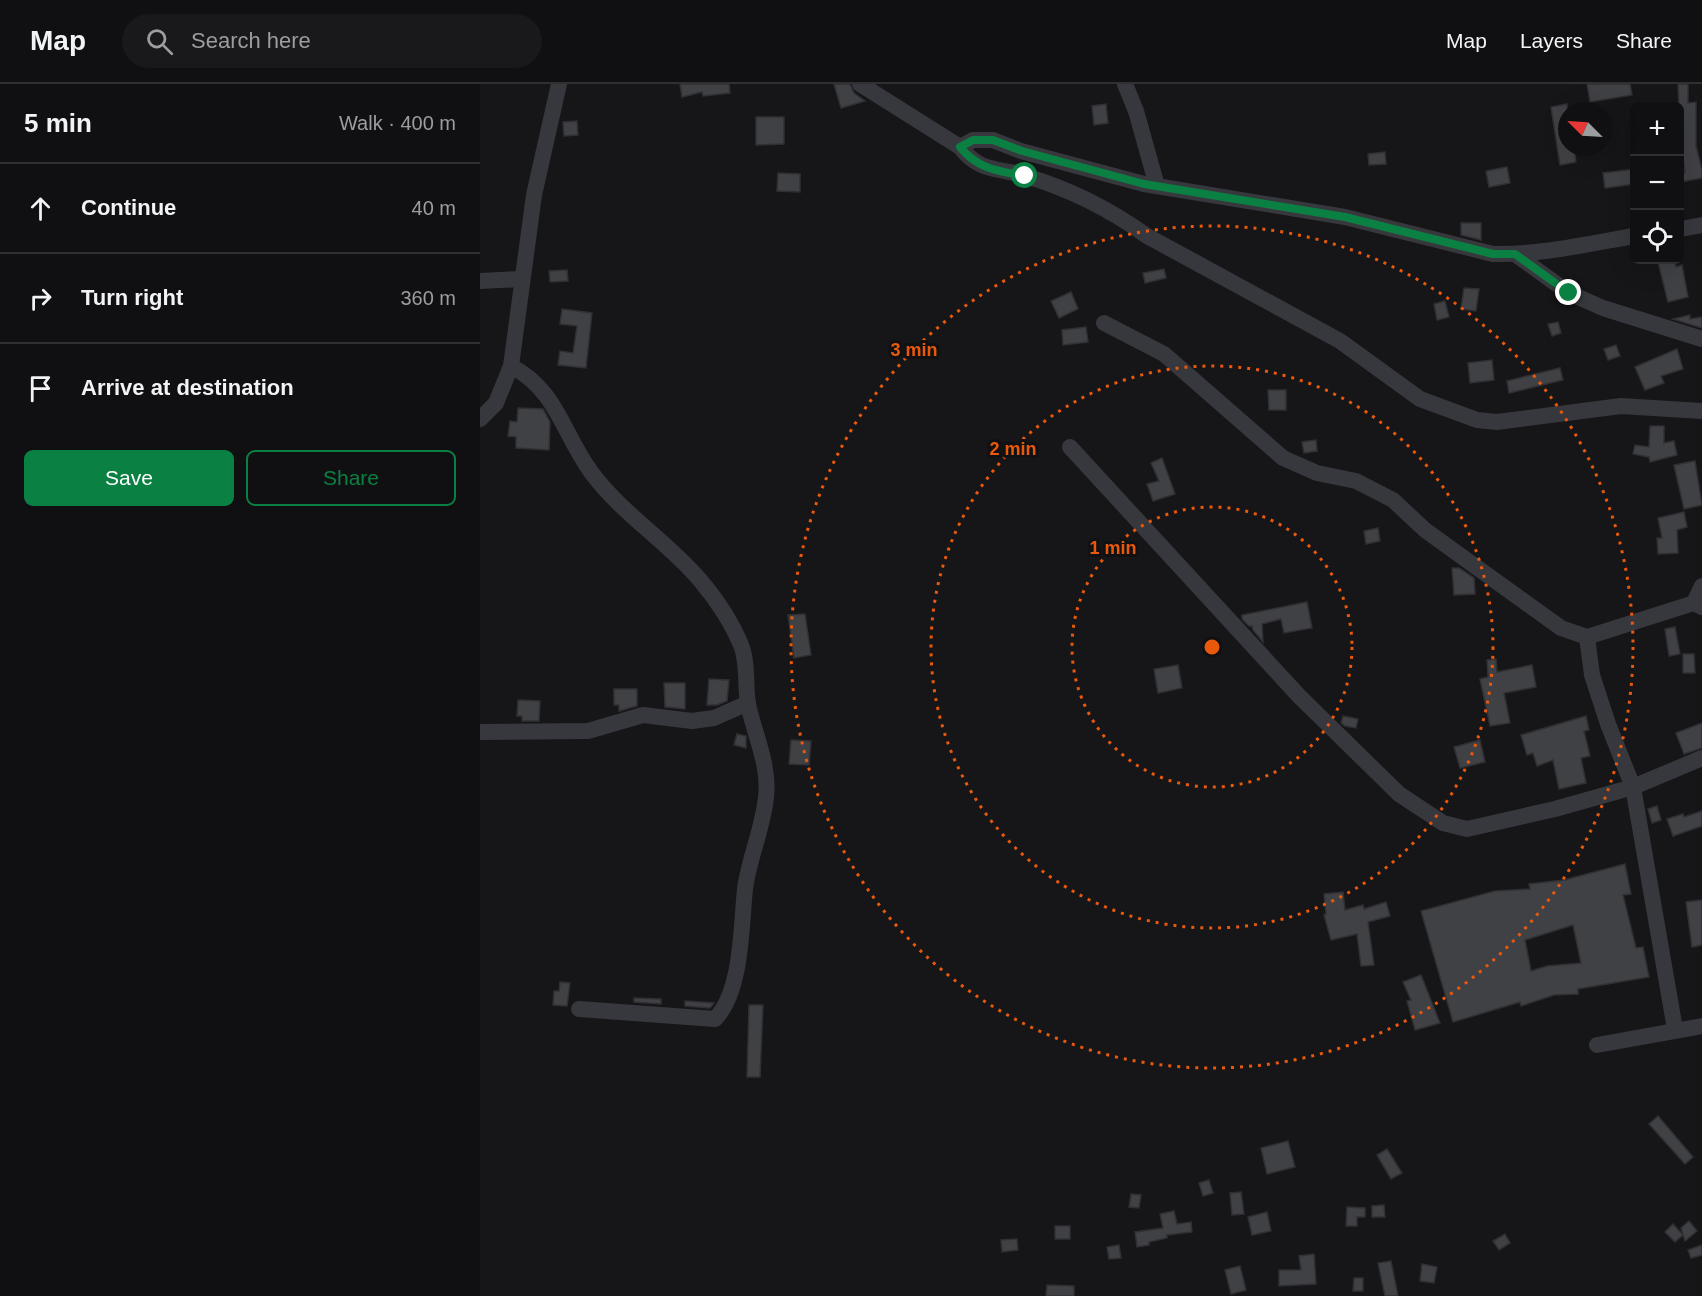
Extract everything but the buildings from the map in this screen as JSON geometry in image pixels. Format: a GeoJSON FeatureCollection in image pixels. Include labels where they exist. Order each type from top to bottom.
{"type":"FeatureCollection","features":[{"type":"Feature","properties":{"kind":"street"},"geometry":{"type":"LineString","coordinates":[[480,418],[496,403],[511,366],[534,195],[559,84]]}},
{"type":"Feature","properties":{"kind":"street"},"geometry":{"type":"LineString","coordinates":[[860,84],[960,147],[968,157],[986,168],[1025,176],[1121,217],[1147,236],[1340,341],[1420,399],[1477,420],[1497,422],[1621,406],[1702,411]]}},
{"type":"Feature","properties":{"kind":"street"},"geometry":{"type":"LineString","coordinates":[[1125,84],[1136,111],[1157,186]]}},
{"type":"Feature","properties":{"kind":"street"},"geometry":{"type":"LineString","coordinates":[[960,147],[973,140],[993,140],[1022,151],[1157,186],[1345,217],[1493,254],[1515,254],[1630,237]]}},
{"type":"Feature","properties":{"kind":"street"},"geometry":{"type":"LineString","coordinates":[[1684,228],[1702,225]]}},
{"type":"Feature","properties":{"kind":"street"},"geometry":{"type":"LineString","coordinates":[[1515,254],[1569,293],[1603,308],[1702,339]]}},
{"type":"Feature","properties":{"kind":"street"},"geometry":{"type":"LineString","coordinates":[[480,281],[521,279]]}},
{"type":"Feature","properties":{"kind":"street"},"geometry":{"type":"LineString","coordinates":[[1104,323],[1164,354],[1283,458],[1317,473],[1356,482],[1393,500],[1425,530],[1451,546],[1476,568],[1561,628],[1587,637],[1698,605],[1702,586]]}},
{"type":"Feature","properties":{"kind":"street"},"geometry":{"type":"LineString","coordinates":[[511,366],[529,376],[543,388],[591,471],[617,503],[700,580],[742,647],[748,703],[761,752],[767,795],[747,877],[734,981],[726,1008],[715,1019],[579,1009]]}},
{"type":"Feature","properties":{"kind":"street"},"geometry":{"type":"LineString","coordinates":[[1070,447],[1299,696],[1399,794],[1443,823],[1467,829],[1555,809],[1633,787],[1702,758]]}},
{"type":"Feature","properties":{"kind":"street"},"geometry":{"type":"LineString","coordinates":[[1587,637],[1592,675],[1608,724],[1633,787],[1675,1029]]}},
{"type":"Feature","properties":{"kind":"street"},"geometry":{"type":"LineString","coordinates":[[480,732],[588,731],[643,715],[692,721],[714,718],[748,703]]}},
{"type":"Feature","properties":{"kind":"street"},"geometry":{"type":"LineString","coordinates":[[1597,1045],[1675,1029],[1702,1026]]}},
{"type":"Feature","properties":{"kind":"route"},"geometry":{"type":"LineString","coordinates":[[1025,176],[986,168],[968,157],[960,147],[973,140],[993,140],[1022,151],[1144,184],[1345,217],[1493,254],[1515,254],[1569,293]]}}]}
